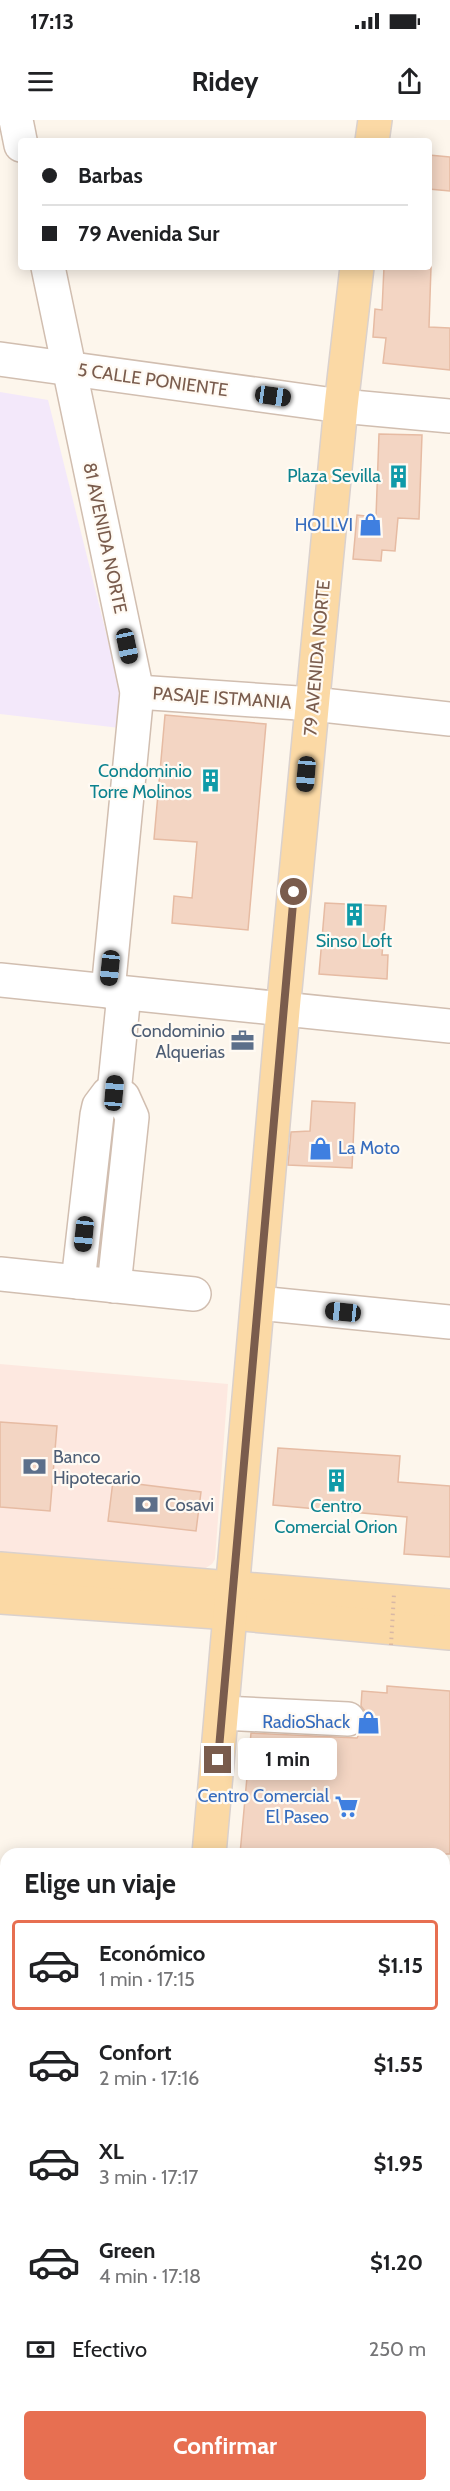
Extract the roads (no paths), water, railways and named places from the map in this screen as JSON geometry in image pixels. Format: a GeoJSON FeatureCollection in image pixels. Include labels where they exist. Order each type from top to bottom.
{"type":"FeatureCollection","features":[{"type":"Feature","properties":{"kind":"main road"},"geometry":{"type":"LineString","coordinates":[[372,138],[375,120]]}},
{"type":"Feature","properties":{"kind":"main road","name":"79 AVENIDA NORTE"},"geometry":{"type":"LineString","coordinates":[[210,1848],[283,1010],[341,406],[357,270]]}},
{"type":"Feature","properties":{"kind":"main road"},"geometry":{"type":"LineString","coordinates":[[0,1569],[232,1600],[450,1633]]}},
{"type":"Feature","properties":{"kind":"main road"},"geometry":{"type":"LineString","coordinates":[[0,1597],[450,1606]]}},
{"type":"Feature","properties":{"kind":"street"},"geometry":{"type":"LineString","coordinates":[[16,120],[20,138]]}},
{"type":"Feature","properties":{"kind":"street","name":"81 AVENIDA NORTE"},"geometry":{"type":"LineString","coordinates":[[49,270],[137,692],[116,992],[114,1093]]}},
{"type":"Feature","properties":{"kind":"street","name":"5 CALLE PONIENTE"},"geometry":{"type":"LineString","coordinates":[[0,359],[341,406],[450,416]]}},
{"type":"Feature","properties":{"kind":"street","name":"PASAJE ISTMANIA"},"geometry":{"type":"LineString","coordinates":[[137,692],[313,704],[450,719]]}},
{"type":"Feature","properties":{"kind":"street"},"geometry":{"type":"LineString","coordinates":[[0,981],[450,1026]]}},
{"type":"Feature","properties":{"kind":"street"},"geometry":{"type":"LineString","coordinates":[[78,1282],[97,1116],[99,1106],[108,1094],[114,1093],[123,1097],[132,1117],[114,1286]]}},
{"type":"Feature","properties":{"kind":"street"},"geometry":{"type":"LineString","coordinates":[[0,1274],[194,1294]]}},
{"type":"Feature","properties":{"kind":"street"},"geometry":{"type":"LineString","coordinates":[[258,1303],[450,1322]]}},
{"type":"Feature","properties":{"kind":"street"},"geometry":{"type":"LineString","coordinates":[[222,1713],[348,1719]]}},
{"type":"Feature","properties":{"kind":"place","name":"Plaza Sevilla"},"geometry":{"type":"Point","coordinates":[399,476]}},
{"type":"Feature","properties":{"kind":"place","name":"HOLLVI"},"geometry":{"type":"Point","coordinates":[371,525]}},
{"type":"Feature","properties":{"kind":"place","name":"Condominio Torre Molinos"},"geometry":{"type":"Point","coordinates":[210,781]}},
{"type":"Feature","properties":{"kind":"place","name":"Sinso Loft"},"geometry":{"type":"Point","coordinates":[354,915]}},
{"type":"Feature","properties":{"kind":"place","name":"Condominio Alquerias"},"geometry":{"type":"Point","coordinates":[243,1041]}},
{"type":"Feature","properties":{"kind":"place","name":"La Moto"},"geometry":{"type":"Point","coordinates":[320,1148]}},
{"type":"Feature","properties":{"kind":"place","name":"Banco Hipotecario"},"geometry":{"type":"Point","coordinates":[35,1467]}},
{"type":"Feature","properties":{"kind":"place","name":"Centro Comercial Orion"},"geometry":{"type":"Point","coordinates":[336,1480]}},
{"type":"Feature","properties":{"kind":"place","name":"Cosavi"},"geometry":{"type":"Point","coordinates":[147,1505]}},
{"type":"Feature","properties":{"kind":"place","name":"RadioShack"},"geometry":{"type":"Point","coordinates":[368,1722]}},
{"type":"Feature","properties":{"kind":"place","name":"Centro Comercial El Paseo"},"geometry":{"type":"Point","coordinates":[347,1806]}}]}
